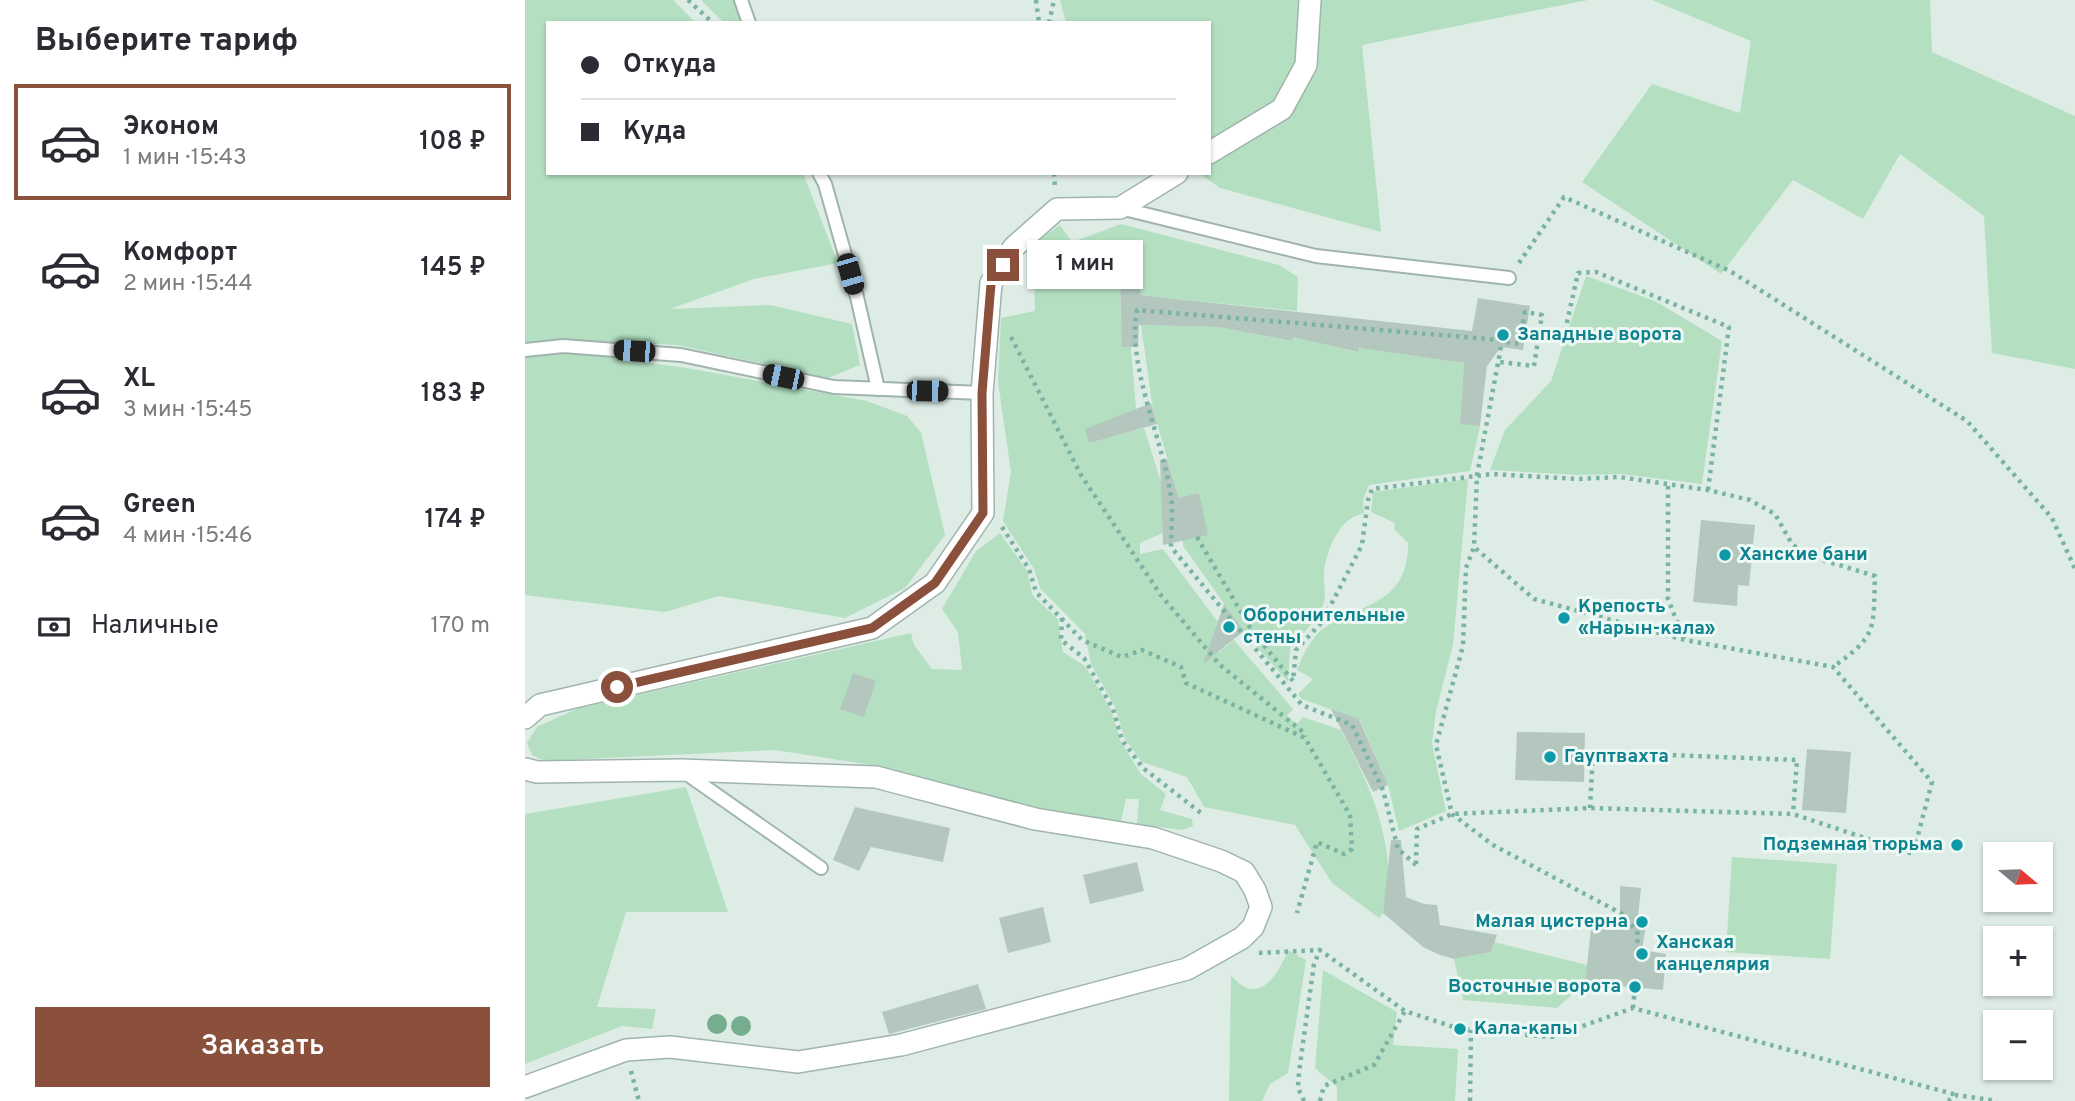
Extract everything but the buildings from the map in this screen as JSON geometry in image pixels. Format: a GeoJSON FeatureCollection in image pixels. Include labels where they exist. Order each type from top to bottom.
{"type":"FeatureCollection","features":[{"type":"Feature","properties":{"kind":"street"},"geometry":{"type":"LineString","coordinates":[[1211,152],[1282,109],[1306,65],[1310,0]]}},
{"type":"Feature","properties":{"kind":"street"},"geometry":{"type":"LineString","coordinates":[[525,718],[540,705],[872,628],[935,583],[983,513],[982,393],[991,284],[1014,247],[1057,209],[1120,208],[1174,175]]}},
{"type":"Feature","properties":{"kind":"street"},"geometry":{"type":"LineString","coordinates":[[525,769],[537,772],[681,770],[876,777],[1035,819],[1153,838],[1244,872],[1261,906],[1253,927],[1242,938],[1187,969],[901,1045],[798,1062],[670,1047],[626,1050],[525,1087]]}},
{"type":"Feature","properties":{"kind":"lane"},"geometry":{"type":"LineString","coordinates":[[741,0],[748,21]]}},
{"type":"Feature","properties":{"kind":"lane"},"geometry":{"type":"LineString","coordinates":[[820,175],[857,297],[878,389]]}},
{"type":"Feature","properties":{"kind":"lane"},"geometry":{"type":"LineString","coordinates":[[1120,208],[1316,256],[1509,278]]}},
{"type":"Feature","properties":{"kind":"lane"},"geometry":{"type":"LineString","coordinates":[[525,350],[563,346],[681,355],[834,387],[982,393]]}},
{"type":"Feature","properties":{"kind":"lane"},"geometry":{"type":"LineString","coordinates":[[681,770],[821,868]]}},
{"type":"Feature","properties":{"kind":"path"},"geometry":{"type":"LineString","coordinates":[[688,0],[711,21]]}},
{"type":"Feature","properties":{"kind":"path"},"geometry":{"type":"LineString","coordinates":[[1035,0],[1039,21]]}},
{"type":"Feature","properties":{"kind":"path"},"geometry":{"type":"LineString","coordinates":[[1049,21],[1054,0]]}},
{"type":"Feature","properties":{"kind":"path"},"geometry":{"type":"LineString","coordinates":[[1509,278],[1564,197],[1730,271],[1967,421],[2052,518],[2075,569]]}},
{"type":"Feature","properties":{"kind":"path"},"geometry":{"type":"LineString","coordinates":[[1538,339],[1563,340],[1578,273],[1596,272],[1729,327],[1708,490]]}},
{"type":"Feature","properties":{"kind":"path"},"geometry":{"type":"LineString","coordinates":[[1474,547],[1534,599],[1685,639],[1833,667],[1932,782],[1913,854],[1793,814],[1590,808],[1452,814],[1416,829],[1416,865],[1398,849],[1383,790],[1352,725],[1302,705],[1171,547],[1171,498],[1149,412],[1133,329],[1137,310],[1489,339],[1519,344],[1525,312],[1542,315],[1534,366],[1500,362]]}},
{"type":"Feature","properties":{"kind":"path"},"geometry":{"type":"LineString","coordinates":[[989,314],[1001,318],[1081,475],[1160,594],[1220,665],[1303,733],[1350,815],[1352,849],[1344,854],[1317,842],[1297,913]]}},
{"type":"Feature","properties":{"kind":"path"},"geometry":{"type":"LineString","coordinates":[[1501,347],[1477,475],[1474,547],[1466,568],[1463,646],[1436,745],[1452,814],[1493,845],[1626,916],[1638,934],[1637,949]]}},
{"type":"Feature","properties":{"kind":"path"},"geometry":{"type":"LineString","coordinates":[[1197,537],[1252,631],[1293,681],[1296,650],[1322,622],[1363,545],[1368,500],[1372,489],[1477,475],[1577,479],[1619,477],[1708,490],[1750,500],[1775,514],[1792,544],[1806,555],[1875,576],[1873,622],[1863,645],[1833,667]]}},
{"type":"Feature","properties":{"kind":"path"},"geometry":{"type":"LineString","coordinates":[[1668,486],[1668,599],[1685,639]]}},
{"type":"Feature","properties":{"kind":"path"},"geometry":{"type":"LineString","coordinates":[[983,513],[1002,526],[1029,569],[1036,592],[1062,616],[1082,640],[1122,657],[1142,650],[1181,667],[1186,683],[1305,738]]}},
{"type":"Feature","properties":{"kind":"path"},"geometry":{"type":"LineString","coordinates":[[1062,616],[1061,640],[1084,658],[1114,709],[1122,740],[1143,768],[1201,813]]}},
{"type":"Feature","properties":{"kind":"path"},"geometry":{"type":"LineString","coordinates":[[1590,808],[1593,752],[1797,760],[1793,814]]}},
{"type":"Feature","properties":{"kind":"path"},"geometry":{"type":"LineString","coordinates":[[1253,953],[1320,950],[1405,1011],[1471,1030],[1552,1037],[1633,1008],[1957,1095],[1997,1101]]}},
{"type":"Feature","properties":{"kind":"path"},"geometry":{"type":"LineString","coordinates":[[1304,1101],[1298,1088],[1299,1072],[1314,964],[1320,950]]}},
{"type":"Feature","properties":{"kind":"path"},"geometry":{"type":"LineString","coordinates":[[1633,1008],[1635,987]]}},
{"type":"Feature","properties":{"kind":"path"},"geometry":{"type":"LineString","coordinates":[[1320,1101],[1324,1086],[1374,1065],[1405,1011]]}},
{"type":"Feature","properties":{"kind":"path"},"geometry":{"type":"LineString","coordinates":[[1470,1101],[1471,1030]]}},
{"type":"Feature","properties":{"kind":"path"},"geometry":{"type":"LineString","coordinates":[[1948,1101],[1957,1095]]}},
{"type":"Feature","properties":{"kind":"green space"},"geometry":{"type":"Polygon","coordinates":[[[525,0],[673,0],[694,21],[546,21],[546,175],[804,175],[838,263],[754,279],[670,309],[770,305],[852,324],[860,365],[828,378],[677,345],[561,339],[525,343],[525,0]]]}},
{"type":"Feature","properties":{"kind":"green space"},"geometry":{"type":"Polygon","coordinates":[[[701,0],[737,0],[744,21],[722,21],[701,0]]]}},
{"type":"Feature","properties":{"kind":"green space"},"geometry":{"type":"Polygon","coordinates":[[[1060,0],[1588,0],[1362,45],[1381,232],[1220,188],[1202,175],[1211,175],[1211,21],[1065,21],[1060,0]]]}},
{"type":"Feature","properties":{"kind":"green space"},"geometry":{"type":"Polygon","coordinates":[[[1652,0],[1930,0],[1932,52],[2075,116],[2075,369],[1992,353],[1984,216],[1900,154],[1863,219],[1793,180],[1721,274],[1582,182],[1652,84],[1740,113],[1751,41],[1652,0]]]}},
{"type":"Feature","properties":{"kind":"green space"},"geometry":{"type":"Polygon","coordinates":[[[1121,224],[1279,265],[1298,277],[1297,311],[1140,295],[1140,283],[1120,283],[1121,323],[1129,323],[1136,409],[1105,432],[1110,437],[1144,428],[1161,482],[1163,533],[1140,543],[1140,554],[1163,549],[1218,622],[1210,645],[1218,653],[1234,640],[1293,709],[1287,716],[1297,724],[1303,717],[1341,730],[1371,794],[1386,846],[1387,882],[1383,913],[1379,918],[1332,883],[1295,825],[1204,807],[1187,777],[1142,762],[1125,739],[1115,707],[1091,664],[1085,634],[1040,588],[1034,569],[1003,521],[1011,472],[998,382],[1001,318],[1035,311],[1033,244],[1060,225],[1072,242],[1121,224]]]}},
{"type":"Feature","properties":{"kind":"green space"},"geometry":{"type":"Polygon","coordinates":[[[1586,276],[1655,301],[1722,341],[1702,484],[1621,474],[1579,475],[1490,470],[1505,430],[1551,381],[1586,276]]]}},
{"type":"Feature","properties":{"kind":"green space"},"geometry":{"type":"Polygon","coordinates":[[[1141,325],[1218,327],[1291,341],[1295,328],[1307,340],[1357,352],[1359,348],[1464,363],[1460,423],[1480,426],[1470,471],[1369,485],[1363,500],[1364,513],[1348,521],[1331,545],[1324,572],[1323,605],[1313,622],[1290,648],[1288,682],[1245,633],[1183,546],[1179,498],[1153,410],[1141,325]]]}},
{"type":"Feature","properties":{"kind":"green space"},"geometry":{"type":"Polygon","coordinates":[[[563,351],[687,368],[867,401],[907,416],[921,433],[945,535],[905,588],[845,618],[719,596],[665,612],[525,595],[525,355],[563,351]]]}},
{"type":"Feature","properties":{"kind":"green space"},"geometry":{"type":"Polygon","coordinates":[[[1468,479],[1453,645],[1436,711],[1432,743],[1446,811],[1399,831],[1388,785],[1360,720],[1302,699],[1298,694],[1313,679],[1297,670],[1309,646],[1322,630],[1382,598],[1401,578],[1408,543],[1394,529],[1395,523],[1371,512],[1373,492],[1468,479]]]}},
{"type":"Feature","properties":{"kind":"green space"},"geometry":{"type":"Polygon","coordinates":[[[1000,533],[1027,571],[1033,596],[1058,619],[1063,652],[1085,666],[1111,710],[1120,740],[1141,774],[1166,794],[1160,810],[1192,819],[1193,826],[1182,830],[1137,824],[1139,799],[1126,799],[1121,821],[1070,814],[1035,813],[878,766],[775,750],[544,761],[532,755],[527,743],[537,727],[576,709],[911,633],[914,645],[932,669],[962,670],[958,632],[942,609],[976,551],[1000,533]]]}},
{"type":"Feature","properties":{"kind":"green space"},"geometry":{"type":"Polygon","coordinates":[[[686,787],[728,912],[626,912],[597,1007],[656,1009],[652,1029],[622,1026],[525,1064],[525,814],[686,787]]]}},
{"type":"Feature","properties":{"kind":"green space"},"geometry":{"type":"Polygon","coordinates":[[[1732,857],[1837,864],[1830,959],[1726,952],[1732,857]]]}},
{"type":"Feature","properties":{"kind":"green space"},"geometry":{"type":"Polygon","coordinates":[[[1494,942],[1587,965],[1585,983],[1557,1008],[1463,1000],[1454,959],[1491,952],[1494,942]]]}},
{"type":"Feature","properties":{"kind":"green space"},"geometry":{"type":"Polygon","coordinates":[[[1288,950],[1306,960],[1288,1073],[1270,1084],[1262,1101],[1229,1101],[1231,975],[1249,989],[1265,985],[1279,970],[1288,950]]]}},
{"type":"Feature","properties":{"kind":"green space"},"geometry":{"type":"Polygon","coordinates":[[[1323,970],[1397,1012],[1393,1045],[1458,1049],[1455,1101],[1337,1101],[1337,1087],[1315,1068],[1323,970]]]}},
{"type":"Feature","properties":{"kind":"place","name":"Западные ворота"},"geometry":{"type":"Point","coordinates":[1503,335]}},
{"type":"Feature","properties":{"kind":"place","name":"Ханские бани"},"geometry":{"type":"Point","coordinates":[1725,555]}},
{"type":"Feature","properties":{"kind":"place","name":"Крепость «Нарын-кала»"},"geometry":{"type":"Point","coordinates":[1564,618]}},
{"type":"Feature","properties":{"kind":"place","name":"Оборонительные стены"},"geometry":{"type":"Point","coordinates":[1229,627]}},
{"type":"Feature","properties":{"kind":"place","name":"Гауптвахта"},"geometry":{"type":"Point","coordinates":[1550,757]}},
{"type":"Feature","properties":{"kind":"place","name":"Подземная тюрьма"},"geometry":{"type":"Point","coordinates":[1957,845]}},
{"type":"Feature","properties":{"kind":"place","name":"Малая цистерна"},"geometry":{"type":"Point","coordinates":[1642,922]}},
{"type":"Feature","properties":{"kind":"place","name":"Ханская канцелярия"},"geometry":{"type":"Point","coordinates":[1642,954]}},
{"type":"Feature","properties":{"kind":"place","name":"Восточные ворота"},"geometry":{"type":"Point","coordinates":[1635,987]}},
{"type":"Feature","properties":{"kind":"place","name":"Кала-капы"},"geometry":{"type":"Point","coordinates":[1460,1029]}},
{"type":"Feature","properties":{"kind":"route"},"geometry":{"type":"LineString","coordinates":[[617,687],[872,628],[935,583],[983,513],[982,393],[991,284],[1003,265]]}}]}
